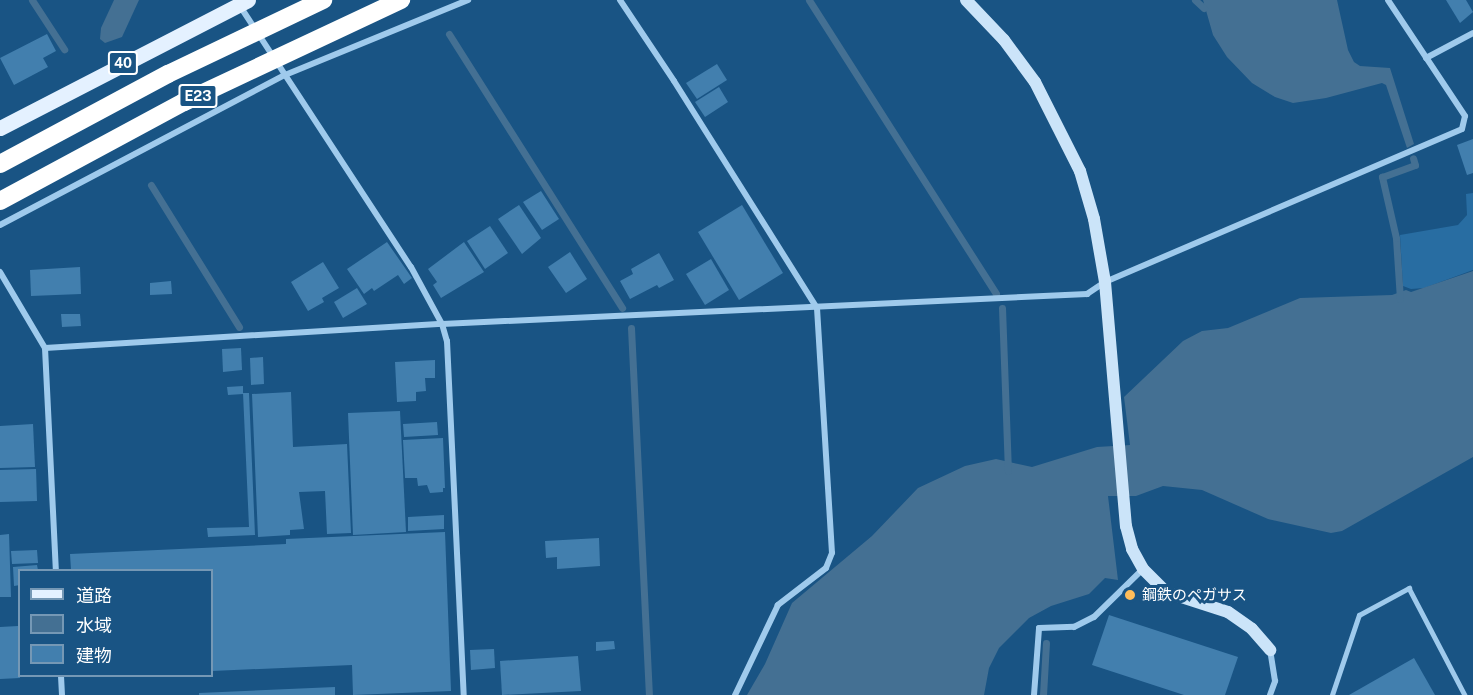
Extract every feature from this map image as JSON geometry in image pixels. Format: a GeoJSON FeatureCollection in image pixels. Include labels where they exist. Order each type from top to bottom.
{"type":"FeatureCollection","features":[{"type":"Feature","properties":{"kind":"highway","name":"E23"},"geometry":{"type":"LineString","coordinates":[[0,164],[168,74],[324,0]]}},
{"type":"Feature","properties":{"kind":"highway","name":"E23"},"geometry":{"type":"LineString","coordinates":[[0,201],[184,102],[401,0]]}},
{"type":"Feature","properties":{"kind":"main road","name":"40"},"geometry":{"type":"LineString","coordinates":[[0,128],[241,1]]}},
{"type":"Feature","properties":{"kind":"street"},"geometry":{"type":"LineString","coordinates":[[0,225],[285,75],[468,0]]}},
{"type":"Feature","properties":{"kind":"street"},"geometry":{"type":"LineString","coordinates":[[620,0],[674,81],[817,308],[832,553],[826,568],[778,605],[735,695]]}},
{"type":"Feature","properties":{"kind":"street"},"geometry":{"type":"LineString","coordinates":[[966,0],[1004,40],[1035,82],[1080,171],[1094,219],[1105,282],[1126,526],[1131,549],[1143,569],[1166,592],[1228,612],[1252,629],[1270,650],[1275,681],[1270,695]]}},
{"type":"Feature","properties":{"kind":"street"},"geometry":{"type":"LineString","coordinates":[[45,348],[442,324],[1087,294],[1105,282],[1462,129],[1465,116],[1388,0]]}},
{"type":"Feature","properties":{"kind":"street"},"geometry":{"type":"LineString","coordinates":[[241,1],[285,75],[411,267],[442,324],[447,341],[464,695]]}},
{"type":"Feature","properties":{"kind":"street"},"geometry":{"type":"LineString","coordinates":[[1426,58],[1473,33]]}},
{"type":"Feature","properties":{"kind":"street"},"geometry":{"type":"LineString","coordinates":[[0,272],[45,348],[56,569]]}},
{"type":"Feature","properties":{"kind":"street"},"geometry":{"type":"LineString","coordinates":[[1034,695],[1039,628],[1074,627],[1094,616],[1143,569]]}},
{"type":"Feature","properties":{"kind":"street"},"geometry":{"type":"LineString","coordinates":[[61,677],[62,695]]}},
{"type":"Feature","properties":{"kind":"lane"},"geometry":{"type":"LineString","coordinates":[[1332,695],[1359,615],[1409,588],[1465,695]]}},
{"type":"Feature","properties":{"kind":"shaded area"},"geometry":{"type":"Polygon","coordinates":[[[1473,193],[1473,270],[1424,288],[1411,289],[1403,286],[1400,235],[1458,225],[1467,215],[1466,194],[1473,193]]]}},
{"type":"Feature","properties":{"kind":"water"},"geometry":{"type":"Polygon","coordinates":[[[114,0],[139,0],[122,37],[105,43],[100,39],[101,28],[114,0]]]}},
{"type":"Feature","properties":{"kind":"water"},"geometry":{"type":"Polygon","coordinates":[[[1203,0],[1337,0],[1348,50],[1354,62],[1360,66],[1390,68],[1414,144],[1407,148],[1386,85],[1382,83],[1326,98],[1293,103],[1275,97],[1252,83],[1227,57],[1213,35],[1203,0]]]}},
{"type":"Feature","properties":{"kind":"water"},"geometry":{"type":"Polygon","coordinates":[[[1473,271],[1473,457],[1342,531],[1331,533],[1268,519],[1202,490],[1163,486],[1136,496],[1108,496],[1118,580],[1105,578],[1089,594],[1051,606],[1029,618],[999,648],[989,668],[984,695],[747,695],[765,664],[792,603],[872,536],[918,488],[965,466],[996,459],[1032,467],[1097,447],[1130,445],[1124,397],[1183,341],[1202,331],[1228,328],[1300,298],[1392,295],[1406,290],[1411,292],[1473,271]]]}},
{"type":"Feature","properties":{"kind":"building"},"geometry":{"type":"Polygon","coordinates":[[[1446,0],[1466,0],[1473,12],[1460,23],[1446,0]]]}},
{"type":"Feature","properties":{"kind":"building"},"geometry":{"type":"Polygon","coordinates":[[[47,34],[56,51],[43,58],[48,67],[14,85],[0,58],[47,34]]]}},
{"type":"Feature","properties":{"kind":"building"},"geometry":{"type":"Polygon","coordinates":[[[717,64],[727,80],[697,99],[686,83],[717,64]]]}},
{"type":"Feature","properties":{"kind":"building"},"geometry":{"type":"Polygon","coordinates":[[[719,87],[728,102],[705,117],[695,102],[719,87]]]}},
{"type":"Feature","properties":{"kind":"building"},"geometry":{"type":"Polygon","coordinates":[[[1473,139],[1473,173],[1467,175],[1457,145],[1473,139]]]}},
{"type":"Feature","properties":{"kind":"building"},"geometry":{"type":"Polygon","coordinates":[[[541,191],[559,219],[542,230],[523,202],[541,191]]]}},
{"type":"Feature","properties":{"kind":"building"},"geometry":{"type":"Polygon","coordinates":[[[519,205],[541,238],[522,254],[498,219],[519,205]]]}},
{"type":"Feature","properties":{"kind":"building"},"geometry":{"type":"Polygon","coordinates":[[[742,205],[783,273],[739,300],[698,232],[742,205]]]}},
{"type":"Feature","properties":{"kind":"building"},"geometry":{"type":"Polygon","coordinates":[[[490,226],[508,253],[485,269],[467,241],[490,226]]]}},
{"type":"Feature","properties":{"kind":"building"},"geometry":{"type":"Polygon","coordinates":[[[387,242],[412,278],[404,284],[398,275],[374,291],[372,288],[364,294],[347,269],[387,242]]]}},
{"type":"Feature","properties":{"kind":"building"},"geometry":{"type":"Polygon","coordinates":[[[464,242],[484,272],[441,298],[433,285],[437,282],[428,269],[464,242]]]}},
{"type":"Feature","properties":{"kind":"building"},"geometry":{"type":"Polygon","coordinates":[[[570,252],[587,279],[566,293],[548,267],[570,252]]]}},
{"type":"Feature","properties":{"kind":"building"},"geometry":{"type":"Polygon","coordinates":[[[659,253],[674,280],[659,288],[657,285],[630,299],[620,281],[633,274],[631,269],[659,253]]]}},
{"type":"Feature","properties":{"kind":"building"},"geometry":{"type":"Polygon","coordinates":[[[711,259],[729,290],[705,305],[686,274],[711,259]]]}},
{"type":"Feature","properties":{"kind":"building"},"geometry":{"type":"Polygon","coordinates":[[[323,262],[339,288],[322,298],[324,302],[308,311],[291,282],[323,262]]]}},
{"type":"Feature","properties":{"kind":"building"},"geometry":{"type":"Polygon","coordinates":[[[80,267],[81,294],[31,296],[30,270],[80,267]]]}},
{"type":"Feature","properties":{"kind":"building"},"geometry":{"type":"Polygon","coordinates":[[[171,281],[172,294],[150,295],[150,283],[171,281]]]}},
{"type":"Feature","properties":{"kind":"building"},"geometry":{"type":"Polygon","coordinates":[[[357,288],[367,304],[343,318],[334,302],[357,288]]]}},
{"type":"Feature","properties":{"kind":"building"},"geometry":{"type":"Polygon","coordinates":[[[61,314],[80,314],[81,326],[62,327],[61,314]]]}},
{"type":"Feature","properties":{"kind":"building"},"geometry":{"type":"Polygon","coordinates":[[[241,348],[242,370],[223,372],[222,349],[241,348]]]}},
{"type":"Feature","properties":{"kind":"building"},"geometry":{"type":"Polygon","coordinates":[[[263,357],[264,384],[251,385],[250,358],[263,357]]]}},
{"type":"Feature","properties":{"kind":"building"},"geometry":{"type":"Polygon","coordinates":[[[435,360],[435,378],[425,378],[426,391],[416,392],[416,401],[397,402],[395,362],[435,360]]]}},
{"type":"Feature","properties":{"kind":"building"},"geometry":{"type":"Polygon","coordinates":[[[243,386],[243,394],[228,395],[227,387],[243,386]]]}},
{"type":"Feature","properties":{"kind":"building"},"geometry":{"type":"Polygon","coordinates":[[[291,392],[293,447],[347,444],[351,533],[327,534],[325,491],[299,492],[304,529],[290,530],[290,535],[258,537],[252,394],[291,392]]]}},
{"type":"Feature","properties":{"kind":"building"},"geometry":{"type":"Polygon","coordinates":[[[243,393],[249,393],[255,535],[208,537],[207,528],[249,527],[243,393]]]}},
{"type":"Feature","properties":{"kind":"building"},"geometry":{"type":"Polygon","coordinates":[[[400,411],[406,532],[353,535],[348,413],[400,411]]]}},
{"type":"Feature","properties":{"kind":"building"},"geometry":{"type":"Polygon","coordinates":[[[437,422],[438,435],[404,437],[403,424],[437,422]]]}},
{"type":"Feature","properties":{"kind":"building"},"geometry":{"type":"Polygon","coordinates":[[[33,424],[35,467],[0,468],[0,426],[33,424]]]}},
{"type":"Feature","properties":{"kind":"building"},"geometry":{"type":"Polygon","coordinates":[[[443,438],[445,488],[443,492],[430,493],[427,485],[418,486],[417,478],[405,478],[403,440],[443,438]]]}},
{"type":"Feature","properties":{"kind":"building"},"geometry":{"type":"Polygon","coordinates":[[[36,469],[37,501],[0,502],[0,470],[36,469]]]}},
{"type":"Feature","properties":{"kind":"building"},"geometry":{"type":"Polygon","coordinates":[[[444,515],[444,529],[408,531],[408,517],[444,515]]]}},
{"type":"Feature","properties":{"kind":"building"},"geometry":{"type":"Polygon","coordinates":[[[445,532],[451,691],[353,695],[352,665],[213,671],[213,569],[71,569],[70,554],[286,544],[286,539],[445,532]]]}},
{"type":"Feature","properties":{"kind":"building"},"geometry":{"type":"Polygon","coordinates":[[[9,534],[11,597],[0,597],[0,535],[9,534]]]}},
{"type":"Feature","properties":{"kind":"building"},"geometry":{"type":"Polygon","coordinates":[[[599,538],[600,566],[557,569],[557,557],[546,558],[545,541],[599,538]]]}},
{"type":"Feature","properties":{"kind":"building"},"geometry":{"type":"Polygon","coordinates":[[[37,550],[38,563],[12,564],[11,551],[37,550]]]}},
{"type":"Feature","properties":{"kind":"building"},"geometry":{"type":"Polygon","coordinates":[[[37,565],[38,569],[18,569],[18,585],[14,586],[13,567],[37,565]]]}},
{"type":"Feature","properties":{"kind":"building"},"geometry":{"type":"Polygon","coordinates":[[[1109,615],[1238,657],[1225,695],[1184,695],[1092,665],[1109,615]]]}},
{"type":"Feature","properties":{"kind":"building"},"geometry":{"type":"Polygon","coordinates":[[[18,626],[18,677],[20,678],[0,679],[0,627],[18,626]]]}},
{"type":"Feature","properties":{"kind":"building"},"geometry":{"type":"Polygon","coordinates":[[[614,641],[615,649],[596,651],[596,642],[614,641]]]}},
{"type":"Feature","properties":{"kind":"building"},"geometry":{"type":"Polygon","coordinates":[[[494,649],[495,668],[471,670],[470,650],[494,649]]]}},
{"type":"Feature","properties":{"kind":"building"},"geometry":{"type":"Polygon","coordinates":[[[578,656],[581,691],[502,695],[500,661],[578,656]]]}},
{"type":"Feature","properties":{"kind":"building"},"geometry":{"type":"Polygon","coordinates":[[[1414,658],[1435,695],[1349,695],[1414,658]]]}},
{"type":"Feature","properties":{"kind":"building"},"geometry":{"type":"Polygon","coordinates":[[[335,687],[335,695],[199,695],[199,693],[335,687]]]}},
{"type":"Feature","properties":{"kind":"waterway"},"geometry":{"type":"LineString","coordinates":[[32,0],[64,49]]}},
{"type":"Feature","properties":{"kind":"waterway"},"geometry":{"type":"LineString","coordinates":[[809,0],[996,294]]}},
{"type":"Feature","properties":{"kind":"waterway"},"geometry":{"type":"LineString","coordinates":[[1195,0],[1204,8]]}},
{"type":"Feature","properties":{"kind":"waterway"},"geometry":{"type":"LineString","coordinates":[[449,34],[622,308]]}},
{"type":"Feature","properties":{"kind":"waterway"},"geometry":{"type":"LineString","coordinates":[[1400,299],[1396,238],[1382,177],[1415,165],[1413,158]]}},
{"type":"Feature","properties":{"kind":"waterway"},"geometry":{"type":"LineString","coordinates":[[151,185],[239,327]]}},
{"type":"Feature","properties":{"kind":"waterway"},"geometry":{"type":"LineString","coordinates":[[1002,308],[1008,471]]}},
{"type":"Feature","properties":{"kind":"waterway"},"geometry":{"type":"LineString","coordinates":[[631,328],[649,695]]}},
{"type":"Feature","properties":{"kind":"waterway"},"geometry":{"type":"LineString","coordinates":[[1043,695],[1046,643]]}},
{"type":"Feature","properties":{"kind":"place","name":"鋼鉄のペガサス"},"geometry":{"type":"Point","coordinates":[1130,595]}}]}
